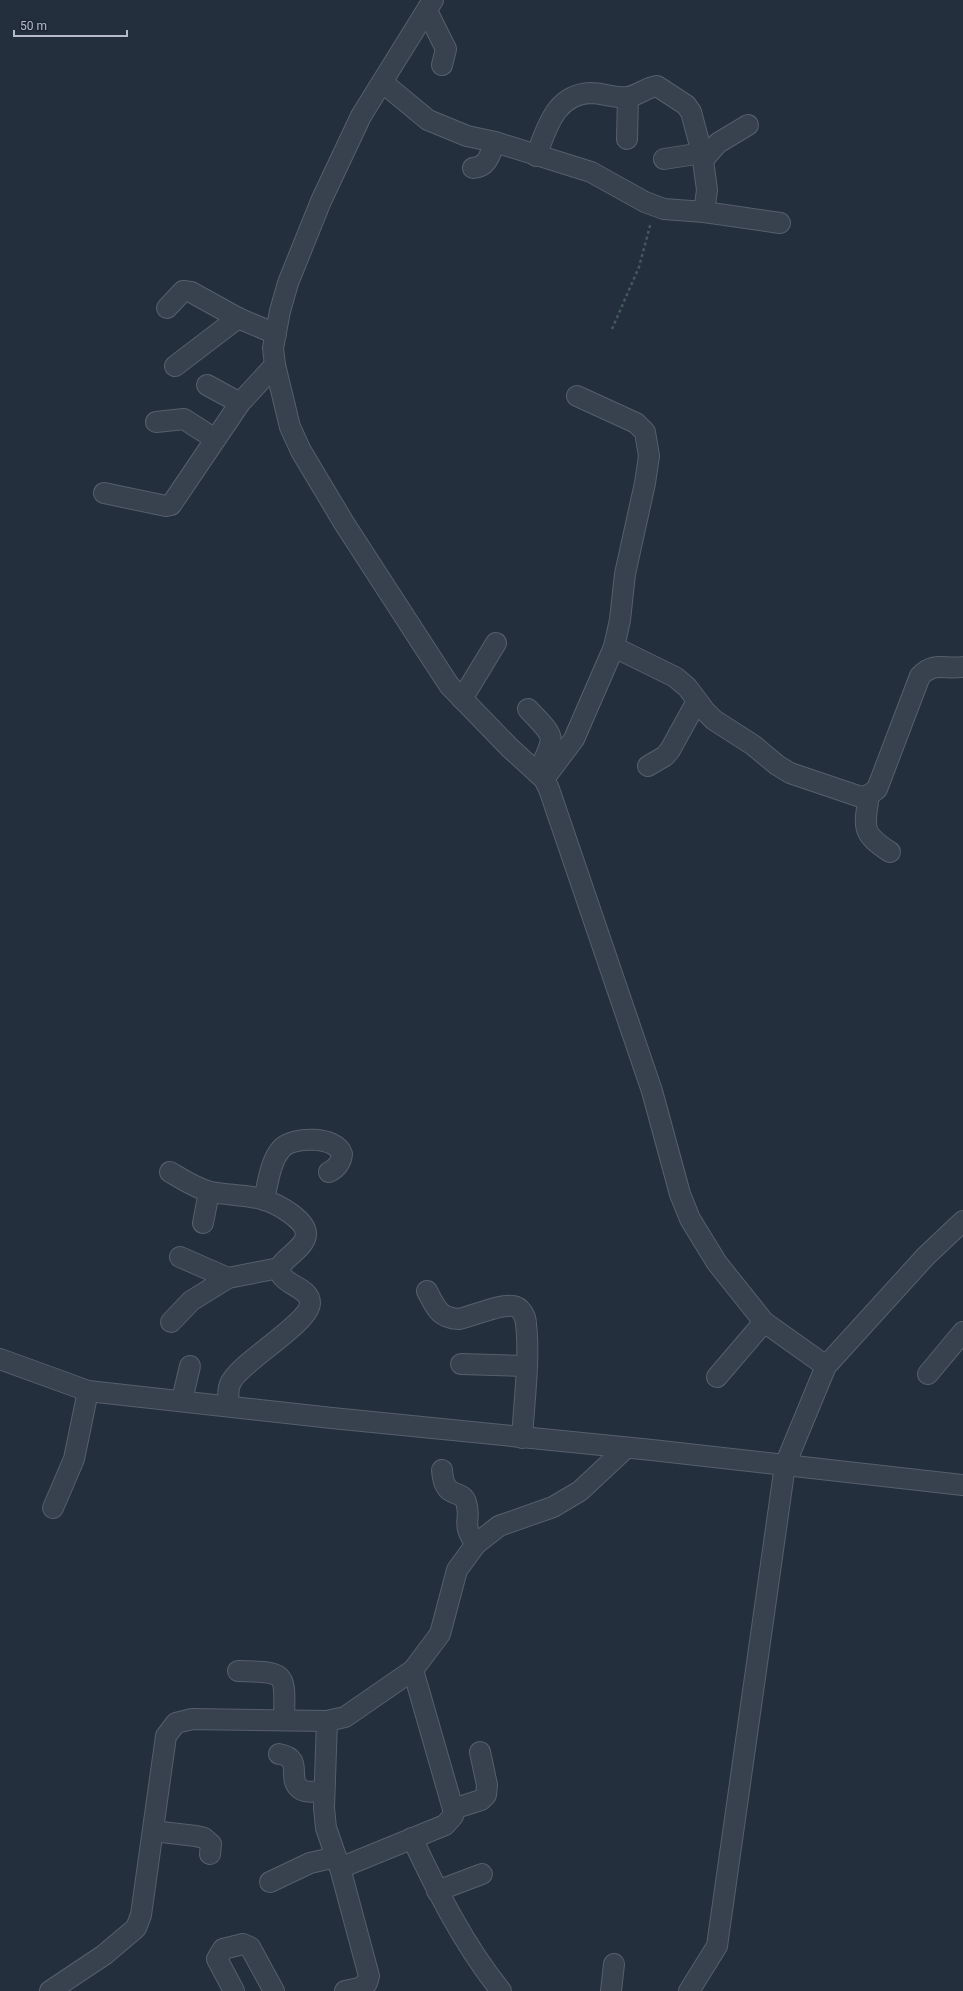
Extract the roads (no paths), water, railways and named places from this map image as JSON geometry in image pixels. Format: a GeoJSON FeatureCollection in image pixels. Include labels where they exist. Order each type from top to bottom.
{"type":"FeatureCollection","features":[{"type":"Feature","properties":{"kind":"street"},"geometry":{"type":"LineString","coordinates":[[430,6],[446,50],[442,65]]}},
{"type":"Feature","properties":{"kind":"street"},"geometry":{"type":"LineString","coordinates":[[430,6],[361,116],[321,201],[288,283],[280,311],[273,348],[275,365],[290,427],[301,451],[344,523],[449,685],[541,776],[549,789],[652,1091],[682,1200],[690,1219],[717,1263],[764,1322],[826,1366]]}},
{"type":"Feature","properties":{"kind":"street"},"geometry":{"type":"LineString","coordinates":[[382,82],[428,120],[467,136],[495,142],[591,172],[655,206],[676,211],[704,212],[780,223]]}},
{"type":"Feature","properties":{"kind":"street"},"geometry":{"type":"LineString","coordinates":[[536,156],[552,115],[563,103],[582,94],[592,93],[628,97],[650,87],[657,86],[686,105],[691,112],[703,156],[707,190],[704,212]]}},
{"type":"Feature","properties":{"kind":"street"},"geometry":{"type":"LineString","coordinates":[[627,139],[628,97]]}},
{"type":"Feature","properties":{"kind":"street"},"geometry":{"type":"LineString","coordinates":[[664,159],[703,156],[718,143],[748,125]]}},
{"type":"Feature","properties":{"kind":"street"},"geometry":{"type":"LineString","coordinates":[[473,168],[482,167],[486,162],[495,142]]}},
{"type":"Feature","properties":{"kind":"street"},"geometry":{"type":"LineString","coordinates":[[167,308],[184,291],[191,292],[238,318],[276,334]]}},
{"type":"Feature","properties":{"kind":"street"},"geometry":{"type":"LineString","coordinates":[[175,366],[238,318]]}},
{"type":"Feature","properties":{"kind":"street"},"geometry":{"type":"LineString","coordinates":[[104,493],[171,506],[240,403],[275,365]]}},
{"type":"Feature","properties":{"kind":"street"},"geometry":{"type":"LineString","coordinates":[[207,385],[240,403]]}},
{"type":"Feature","properties":{"kind":"street"},"geometry":{"type":"LineString","coordinates":[[541,776],[574,739],[614,646],[620,620],[625,574],[645,483],[649,456],[648,442],[645,432],[636,423],[577,396]]}},
{"type":"Feature","properties":{"kind":"street"},"geometry":{"type":"LineString","coordinates":[[156,422],[184,419],[215,439]]}},
{"type":"Feature","properties":{"kind":"street"},"geometry":{"type":"LineString","coordinates":[[462,699],[496,643]]}},
{"type":"Feature","properties":{"kind":"street"},"geometry":{"type":"LineString","coordinates":[[614,646],[674,677],[687,687],[714,720],[753,744],[777,765],[790,773],[861,796],[869,795],[878,789],[920,676],[926,669],[936,666],[954,669],[963,667]]}},
{"type":"Feature","properties":{"kind":"street"},"geometry":{"type":"LineString","coordinates":[[648,766],[665,756],[670,750],[697,701]]}},
{"type":"Feature","properties":{"kind":"street"},"geometry":{"type":"LineString","coordinates":[[528,709],[546,728],[551,736],[541,776]]}},
{"type":"Feature","properties":{"kind":"street"},"geometry":{"type":"LineString","coordinates":[[869,795],[865,822],[867,830],[874,841],[890,852]]}},
{"type":"Feature","properties":{"kind":"street"},"geometry":{"type":"LineString","coordinates":[[264,1200],[271,1169],[282,1148],[291,1142],[308,1139],[323,1140],[338,1146],[342,1154],[342,1160],[338,1166],[329,1172]]}},
{"type":"Feature","properties":{"kind":"street"},"geometry":{"type":"LineString","coordinates":[[170,1172],[209,1192],[264,1200],[298,1218],[305,1227],[306,1238],[298,1248],[284,1260],[279,1268],[228,1278],[191,1301],[171,1322]]}},
{"type":"Feature","properties":{"kind":"street"},"geometry":{"type":"LineString","coordinates":[[203,1223],[209,1192]]}},
{"type":"Feature","properties":{"kind":"street"},"geometry":{"type":"LineString","coordinates":[[689,1991],[717,1946],[785,1465],[826,1366],[926,1256],[963,1221]]}},
{"type":"Feature","properties":{"kind":"street"},"geometry":{"type":"LineString","coordinates":[[180,1257],[228,1278]]}},
{"type":"Feature","properties":{"kind":"street"},"geometry":{"type":"LineString","coordinates":[[228,1405],[228,1390],[232,1379],[309,1310],[310,1301],[307,1294],[282,1276],[279,1268]]}},
{"type":"Feature","properties":{"kind":"street"},"geometry":{"type":"LineString","coordinates":[[427,1291],[436,1308],[443,1316],[452,1319],[459,1319],[505,1306],[514,1306],[520,1309],[526,1324],[526,1366],[522,1438]]}},
{"type":"Feature","properties":{"kind":"street"},"geometry":{"type":"LineString","coordinates":[[717,1377],[764,1322]]}},
{"type":"Feature","properties":{"kind":"street"},"geometry":{"type":"LineString","coordinates":[[928,1374],[963,1332]]}},
{"type":"Feature","properties":{"kind":"street"},"geometry":{"type":"LineString","coordinates":[[0,1359],[88,1391],[963,1485]]}},
{"type":"Feature","properties":{"kind":"street"},"geometry":{"type":"LineString","coordinates":[[461,1364],[526,1366]]}},
{"type":"Feature","properties":{"kind":"street"},"geometry":{"type":"LineString","coordinates":[[182,1400],[190,1366]]}},
{"type":"Feature","properties":{"kind":"street"},"geometry":{"type":"LineString","coordinates":[[53,1508],[74,1459],[88,1391]]}},
{"type":"Feature","properties":{"kind":"street"},"geometry":{"type":"LineString","coordinates":[[50,1991],[104,1955],[136,1928],[141,1914],[166,1736],[176,1723],[192,1719],[327,1721],[345,1717],[413,1670],[440,1634],[457,1570],[476,1544],[499,1526],[553,1507],[580,1491],[626,1448]]}},
{"type":"Feature","properties":{"kind":"street"},"geometry":{"type":"LineString","coordinates":[[442,1470],[443,1481],[446,1488],[461,1496],[466,1502],[466,1529],[476,1544]]}},
{"type":"Feature","properties":{"kind":"street"},"geometry":{"type":"LineString","coordinates":[[270,1882],[310,1863],[338,1862],[412,1838],[445,1826],[453,1816],[453,1809],[413,1670]]}},
{"type":"Feature","properties":{"kind":"street"},"geometry":{"type":"LineString","coordinates":[[238,1671],[272,1671],[280,1677],[284,1686],[284,1720]]}},
{"type":"Feature","properties":{"kind":"street"},"geometry":{"type":"LineString","coordinates":[[327,1721],[324,1791],[326,1828],[338,1862],[369,1976],[367,1983],[359,1988],[345,1991]]}},
{"type":"Feature","properties":{"kind":"street"},"geometry":{"type":"LineString","coordinates":[[453,1809],[481,1800],[486,1795],[487,1786],[480,1752]]}},
{"type":"Feature","properties":{"kind":"street"},"geometry":{"type":"LineString","coordinates":[[279,1754],[286,1755],[292,1760],[296,1782],[300,1789],[307,1791],[324,1791]]}},
{"type":"Feature","properties":{"kind":"street"},"geometry":{"type":"LineString","coordinates":[[153,1831],[204,1838],[211,1844],[210,1854]]}},
{"type":"Feature","properties":{"kind":"street"},"geometry":{"type":"LineString","coordinates":[[412,1838],[437,1891],[485,1971],[501,1991]]}},
{"type":"Feature","properties":{"kind":"street"},"geometry":{"type":"LineString","coordinates":[[437,1891],[482,1874]]}},
{"type":"Feature","properties":{"kind":"street"},"geometry":{"type":"LineString","coordinates":[[234,1991],[217,1959],[223,1950],[243,1944],[250,1947],[274,1991]]}},
{"type":"Feature","properties":{"kind":"street"},"geometry":{"type":"LineString","coordinates":[[611,1991],[614,1964]]}}]}
